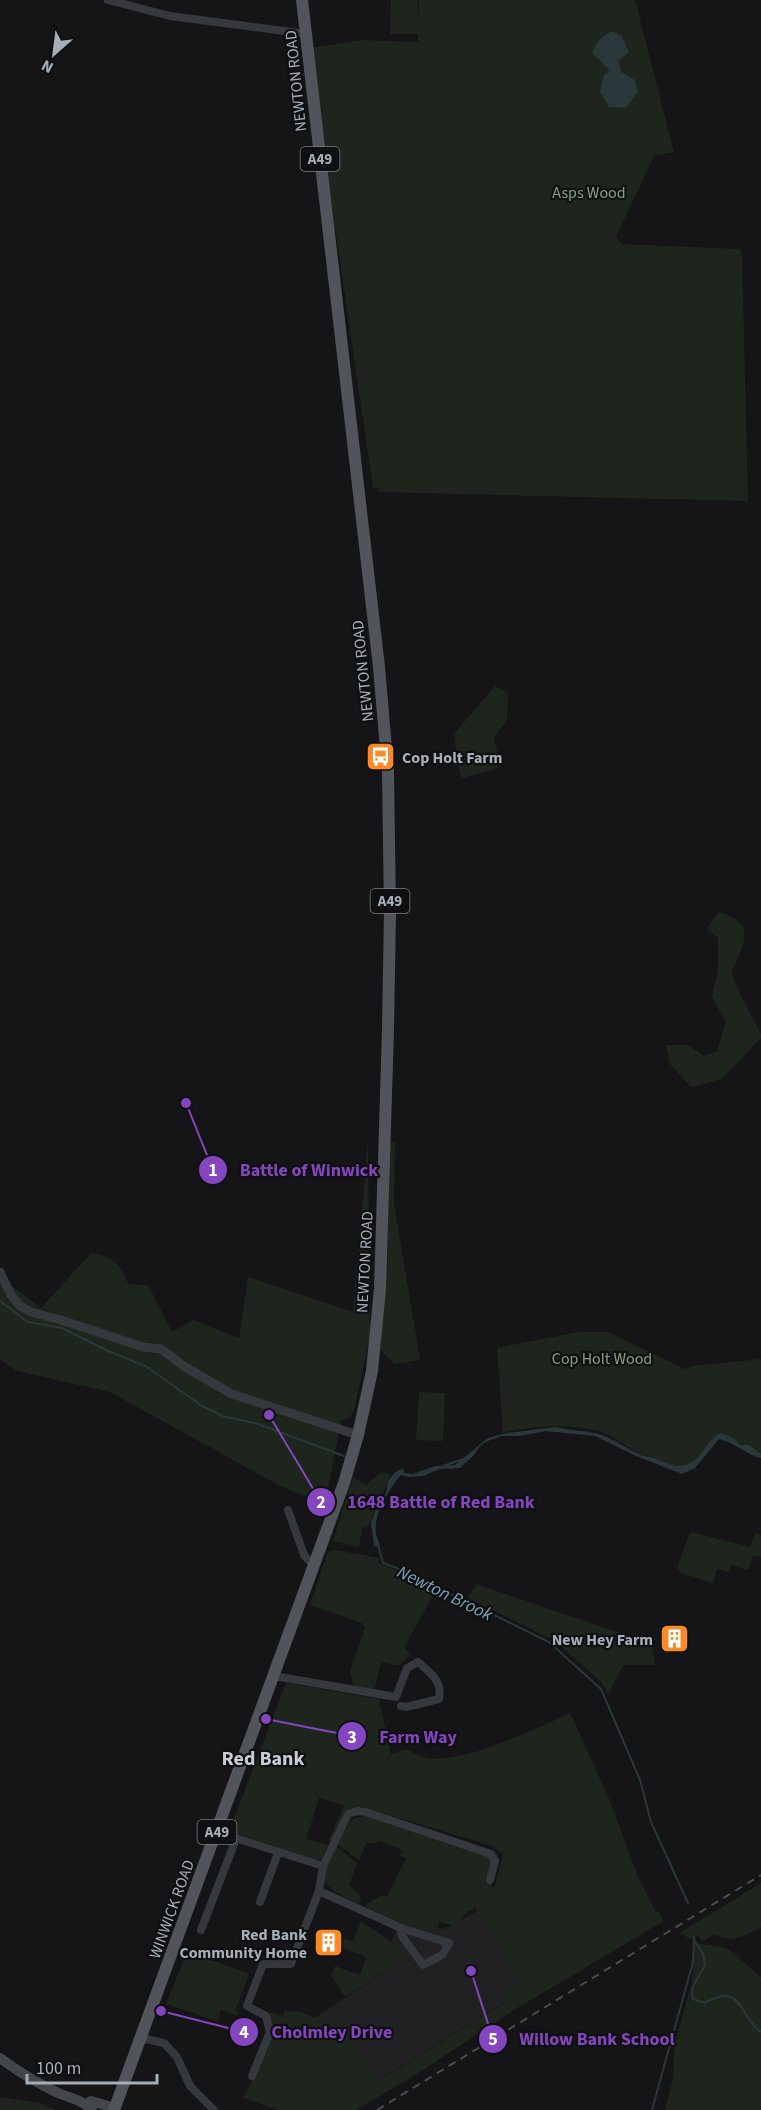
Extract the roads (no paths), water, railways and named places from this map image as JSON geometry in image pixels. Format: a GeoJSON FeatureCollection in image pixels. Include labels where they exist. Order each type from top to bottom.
{"type":"FeatureCollection","features":[{"type":"Feature","properties":{"kind":"main road","name":"NEWTON ROAD"},"geometry":{"type":"LineString","coordinates":[[302,0],[379,667],[389,801],[388,1030],[380,1289],[372,1371],[358,1435],[344,1483]]}},
{"type":"Feature","properties":{"kind":"main road","name":"WINWICK ROAD"},"geometry":{"type":"LineString","coordinates":[[115,2109],[344,1483]]}},
{"type":"Feature","properties":{"kind":"main road"},"geometry":{"type":"LineString","coordinates":[[0,2058],[22,2074],[89,2107],[91,2101],[115,2109]]}},
{"type":"Feature","properties":{"kind":"street"},"geometry":{"type":"LineString","coordinates":[[108,0],[170,16],[306,34]]}},
{"type":"Feature","properties":{"kind":"street"},"geometry":{"type":"LineString","coordinates":[[0,1272],[11,1295],[20,1306],[31,1312],[143,1347],[161,1349],[185,1367],[232,1394],[358,1435]]}},
{"type":"Feature","properties":{"kind":"street"},"geometry":{"type":"LineString","coordinates":[[288,1510],[304,1555],[314,1566]]}},
{"type":"Feature","properties":{"kind":"street"},"geometry":{"type":"LineString","coordinates":[[274,1676],[396,1697],[406,1668],[418,1662],[439,1684],[441,1691],[439,1699],[406,1707],[401,1706]]}},
{"type":"Feature","properties":{"kind":"street"},"geometry":{"type":"LineString","coordinates":[[252,2076],[270,2032],[266,2016],[247,2006],[263,1964],[291,1964],[319,1892],[323,1866],[348,1814],[357,1811],[366,1812],[491,1854],[495,1861],[490,1880]]}},
{"type":"Feature","properties":{"kind":"street"},"geometry":{"type":"LineString","coordinates":[[217,1832],[323,1866]]}},
{"type":"Feature","properties":{"kind":"street"},"geometry":{"type":"LineString","coordinates":[[201,1930],[236,1839]]}},
{"type":"Feature","properties":{"kind":"street"},"geometry":{"type":"LineString","coordinates":[[260,1902],[278,1853]]}},
{"type":"Feature","properties":{"kind":"street"},"geometry":{"type":"LineString","coordinates":[[319,1892],[401,1928],[449,1943],[442,1955],[423,1965],[402,1936],[401,1928]]}},
{"type":"Feature","properties":{"kind":"street"},"geometry":{"type":"LineString","coordinates":[[141,2038],[164,2043],[177,2057],[190,2086],[214,2110]]}},
{"type":"Feature","properties":{"kind":"waterway","name":"Newton Brook"},"geometry":{"type":"LineString","coordinates":[[0,1301],[28,1322],[62,1328],[147,1367],[202,1406],[223,1416],[258,1424],[344,1456]]}},
{"type":"Feature","properties":{"kind":"waterway","name":"Newton Brook"},"geometry":{"type":"LineString","coordinates":[[443,1466],[466,1458]]}},
{"type":"Feature","properties":{"kind":"waterway","name":"Newton Brook"},"geometry":{"type":"LineString","coordinates":[[378,1545],[383,1563],[402,1570],[549,1642],[601,1689],[640,1780],[651,1822],[688,1903]]}},
{"type":"Feature","properties":{"kind":"waterway","name":"Newton Brook"},"geometry":{"type":"LineString","coordinates":[[652,2110],[693,1962],[694,1937]]}},
{"type":"Feature","properties":{"kind":"waterway"},"geometry":{"type":"LineString","coordinates":[[695,1941],[703,1954],[705,1965],[692,1990],[693,1999],[705,2003],[717,1997],[733,1998],[761,2032]]}},
{"type":"Feature","properties":{"kind":"railway"},"geometry":{"type":"LineString","coordinates":[[377,2110],[761,1875]]}},
{"type":"Feature","properties":{"kind":"place","name":"Cop Holt Farm"},"geometry":{"type":"Point","coordinates":[381,757]}},
{"type":"Feature","properties":{"kind":"place","name":"Battle of Winwick"},"geometry":{"type":"Point","coordinates":[186,1103]}},
{"type":"Feature","properties":{"kind":"place","name":"1648 Battle of Red Bank"},"geometry":{"type":"Point","coordinates":[269,1415]}},
{"type":"Feature","properties":{"kind":"place","name":"New Hey Farm"},"geometry":{"type":"Point","coordinates":[674,1639]}},
{"type":"Feature","properties":{"kind":"place","name":"Farm Way"},"geometry":{"type":"Point","coordinates":[266,1719]}},
{"type":"Feature","properties":{"kind":"place","name":"Red Bank Community Home"},"geometry":{"type":"Point","coordinates":[328,1943]}},
{"type":"Feature","properties":{"kind":"place","name":"Willow Bank School"},"geometry":{"type":"Point","coordinates":[471,1971]}},
{"type":"Feature","properties":{"kind":"place","name":"Cholmley Drive"},"geometry":{"type":"Point","coordinates":[161,2011]}},
{"type":"Feature","properties":{"kind":"district","name":"Red Bank"},"geometry":{"type":"Point","coordinates":[263,1758]}},
{"type":"Feature","properties":{"kind":"park label","name":"Asps Wood"},"geometry":{"type":"Point","coordinates":[589,192]}},
{"type":"Feature","properties":{"kind":"park label","name":"Cop Holt Wood"},"geometry":{"type":"Point","coordinates":[602,1358]}}]}
